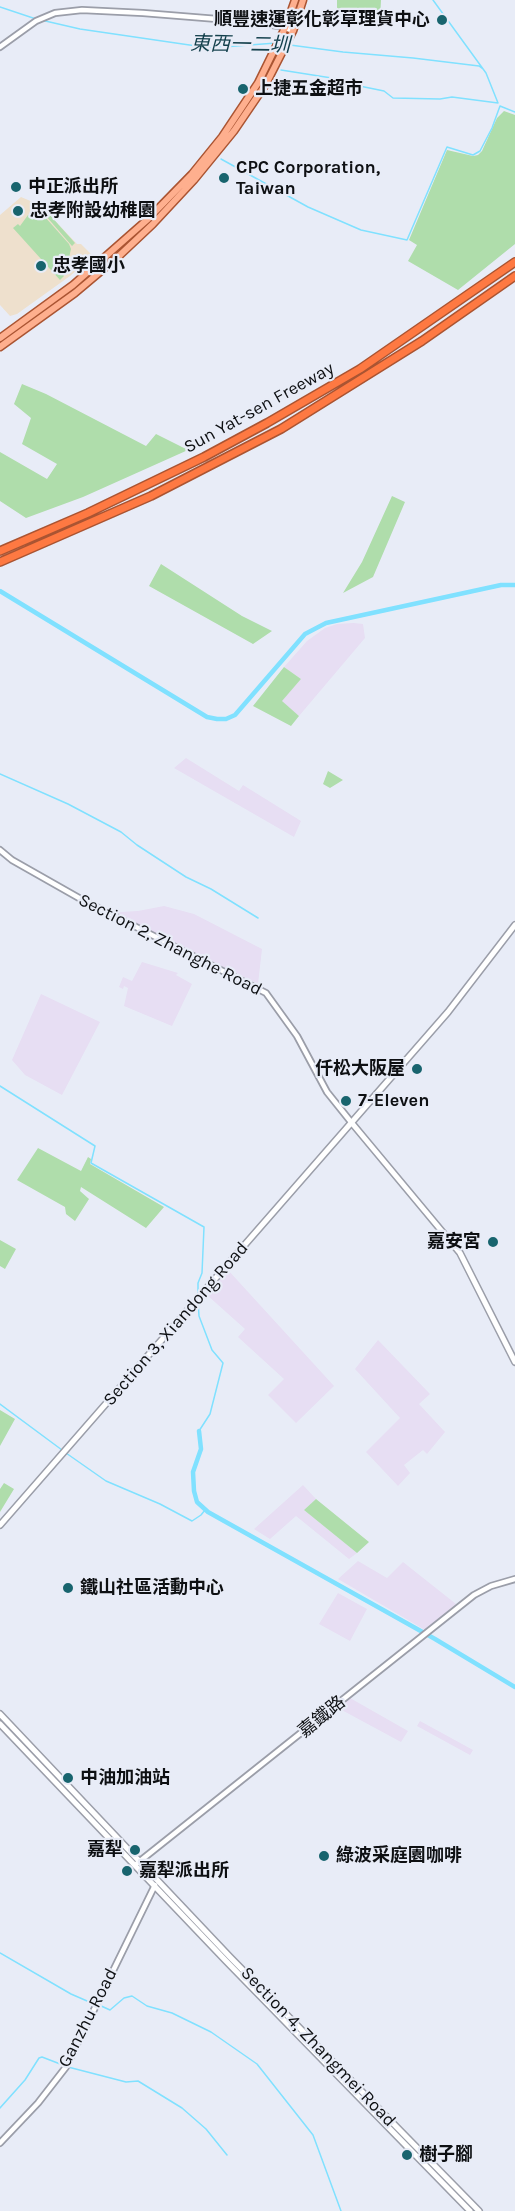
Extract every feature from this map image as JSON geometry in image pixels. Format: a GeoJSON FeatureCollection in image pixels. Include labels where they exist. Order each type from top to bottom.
{"type":"FeatureCollection","features":[{"type":"Feature","properties":{"kind":"highway","name":"Sun Yat-sen Freeway"},"geometry":{"type":"LineString","coordinates":[[0,551],[98,508],[204,457],[267,423],[360,369],[515,262]]}},
{"type":"Feature","properties":{"kind":"highway","name":"Sun Yat-sen Freeway"},"geometry":{"type":"LineString","coordinates":[[0,562],[151,496],[280,429],[431,335],[515,276]]}},
{"type":"Feature","properties":{"kind":"main road"},"geometry":{"type":"LineString","coordinates":[[0,338],[73,285],[148,219],[201,167],[248,100],[285,28],[295,0]]}},
{"type":"Feature","properties":{"kind":"main road"},"geometry":{"type":"LineString","coordinates":[[0,347],[75,293],[120,256],[153,224],[258,97],[293,31],[303,0]]}},
{"type":"Feature","properties":{"kind":"main road","name":"Section 3, Xiandong Road"},"geometry":{"type":"LineString","coordinates":[[0,1525],[448,1012],[515,925]]}},
{"type":"Feature","properties":{"kind":"main road","name":"Section 2, Zhanghe Road"},"geometry":{"type":"LineString","coordinates":[[351,1122],[460,1253],[515,1362]]}},
{"type":"Feature","properties":{"kind":"main road"},"geometry":{"type":"LineString","coordinates":[[0,1714],[156,1884]]}},
{"type":"Feature","properties":{"kind":"main road"},"geometry":{"type":"LineString","coordinates":[[0,1724],[137,1863]]}},
{"type":"Feature","properties":{"kind":"main road","name":"Section 4, Zhangmei Road"},"geometry":{"type":"LineString","coordinates":[[156,1884],[470,2211]]}},
{"type":"Feature","properties":{"kind":"main road","name":"Section 4, Zhangmei Road"},"geometry":{"type":"LineString","coordinates":[[156,1884],[479,2211]]}},
{"type":"Feature","properties":{"kind":"street"},"geometry":{"type":"LineString","coordinates":[[0,47],[36,21],[55,13],[82,10],[242,21],[293,31]]}},
{"type":"Feature","properties":{"kind":"street","name":"Section 2, Zhanghe Road"},"geometry":{"type":"LineString","coordinates":[[0,850],[12,860],[80,898],[260,988],[297,1036],[322,1084],[351,1122]]}},
{"type":"Feature","properties":{"kind":"street","name":"嘉鐵路"},"geometry":{"type":"LineString","coordinates":[[137,1863],[477,1594],[491,1586],[515,1579]]}},
{"type":"Feature","properties":{"kind":"street","name":"Ganzhu Road"},"geometry":{"type":"LineString","coordinates":[[0,2143],[38,2103],[66,2067],[156,1884]]}},
{"type":"Feature","properties":{"kind":"shaded area","name":"忠孝國小"},"geometry":{"type":"Polygon","coordinates":[[[21,197],[40,205],[77,244],[81,244],[93,256],[70,276],[17,314],[10,316],[0,305],[0,215],[21,197]]]}},
{"type":"Feature","properties":{"kind":"shaded area"},"geometry":{"type":"Polygon","coordinates":[[[337,624],[363,624],[365,638],[299,716],[281,701],[301,679],[284,667],[307,641],[325,628],[337,624]]]}},
{"type":"Feature","properties":{"kind":"shaded area"},"geometry":{"type":"Polygon","coordinates":[[[186,758],[239,791],[243,785],[301,821],[294,837],[174,768],[186,758]]]}},
{"type":"Feature","properties":{"kind":"shaded area"},"geometry":{"type":"Polygon","coordinates":[[[164,906],[194,914],[262,949],[258,984],[112,912],[114,910],[138,911],[164,906]]]}},
{"type":"Feature","properties":{"kind":"shaded area"},"geometry":{"type":"Polygon","coordinates":[[[142,962],[178,973],[176,975],[192,984],[172,1026],[124,1006],[128,988],[119,987],[123,977],[132,981],[142,962]]]}},
{"type":"Feature","properties":{"kind":"shaded area"},"geometry":{"type":"Polygon","coordinates":[[[41,994],[100,1022],[62,1095],[25,1075],[12,1060],[41,994]]]}},
{"type":"Feature","properties":{"kind":"shaded area"},"geometry":{"type":"Polygon","coordinates":[[[228,1270],[334,1386],[296,1423],[268,1395],[284,1379],[238,1337],[245,1329],[207,1295],[228,1270]]]}},
{"type":"Feature","properties":{"kind":"shaded area"},"geometry":{"type":"Polygon","coordinates":[[[378,1340],[430,1394],[419,1404],[445,1432],[427,1454],[423,1450],[404,1465],[410,1473],[398,1486],[366,1452],[400,1418],[355,1369],[378,1340]]]}},
{"type":"Feature","properties":{"kind":"shaded area"},"geometry":{"type":"Polygon","coordinates":[[[303,1485],[316,1499],[304,1510],[357,1553],[349,1559],[296,1516],[270,1539],[254,1529],[303,1485]]]}},
{"type":"Feature","properties":{"kind":"shaded area"},"geometry":{"type":"Polygon","coordinates":[[[358,1561],[387,1578],[403,1562],[456,1604],[425,1630],[338,1579],[358,1561]]]}},
{"type":"Feature","properties":{"kind":"shaded area"},"geometry":{"type":"Polygon","coordinates":[[[338,1593],[367,1609],[350,1641],[319,1624],[338,1593]]]}},
{"type":"Feature","properties":{"kind":"shaded area"},"geometry":{"type":"Polygon","coordinates":[[[350,1698],[408,1731],[401,1742],[338,1708],[350,1698]]]}},
{"type":"Feature","properties":{"kind":"shaded area"},"geometry":{"type":"Polygon","coordinates":[[[420,1721],[473,1750],[470,1755],[417,1726],[420,1721]]]}},
{"type":"Feature","properties":{"kind":"green space"},"geometry":{"type":"Polygon","coordinates":[[[337,0],[381,0],[380,21],[337,18],[337,0]]]}},
{"type":"Feature","properties":{"kind":"green space"},"geometry":{"type":"Polygon","coordinates":[[[504,111],[515,115],[515,244],[458,290],[408,261],[417,245],[409,240],[447,150],[478,155],[497,118],[504,111]]]}},
{"type":"Feature","properties":{"kind":"green space"},"geometry":{"type":"Polygon","coordinates":[[[39,214],[45,217],[71,249],[68,262],[58,268],[64,276],[60,280],[13,228],[18,224],[20,226],[28,215],[39,214]]]}},
{"type":"Feature","properties":{"kind":"green space"},"geometry":{"type":"Polygon","coordinates":[[[49,214],[75,243],[72,246],[46,216],[49,214]]]}},
{"type":"Feature","properties":{"kind":"green space"},"geometry":{"type":"Polygon","coordinates":[[[22,384],[146,446],[156,434],[188,450],[83,497],[26,518],[0,501],[0,452],[47,479],[57,464],[22,444],[31,418],[14,404],[22,384]]]}},
{"type":"Feature","properties":{"kind":"green space"},"geometry":{"type":"Polygon","coordinates":[[[392,496],[405,502],[373,577],[343,593],[362,562],[392,496]]]}},
{"type":"Feature","properties":{"kind":"green space"},"geometry":{"type":"Polygon","coordinates":[[[161,564],[242,616],[272,631],[253,644],[149,586],[161,564]]]}},
{"type":"Feature","properties":{"kind":"green space"},"geometry":{"type":"Polygon","coordinates":[[[284,667],[301,679],[282,701],[299,716],[291,726],[253,706],[284,667]]]}},
{"type":"Feature","properties":{"kind":"green space"},"geometry":{"type":"Polygon","coordinates":[[[328,771],[343,780],[330,788],[323,784],[328,771]]]}},
{"type":"Feature","properties":{"kind":"green space"},"geometry":{"type":"Polygon","coordinates":[[[38,1148],[81,1171],[88,1157],[91,1159],[90,1164],[164,1207],[146,1228],[81,1187],[80,1191],[89,1199],[75,1221],[66,1214],[65,1207],[17,1180],[38,1148]]]}},
{"type":"Feature","properties":{"kind":"green space"},"geometry":{"type":"Polygon","coordinates":[[[0,1240],[16,1249],[5,1269],[0,1266],[0,1240]]]}},
{"type":"Feature","properties":{"kind":"green space"},"geometry":{"type":"Polygon","coordinates":[[[0,1410],[15,1419],[0,1446],[0,1410]]]}},
{"type":"Feature","properties":{"kind":"green space"},"geometry":{"type":"Polygon","coordinates":[[[4,1483],[14,1489],[0,1512],[0,1489],[4,1483]]]}},
{"type":"Feature","properties":{"kind":"green space"},"geometry":{"type":"Polygon","coordinates":[[[316,1499],[369,1542],[357,1553],[304,1510],[316,1499]]]}},
{"type":"Feature","properties":{"kind":"waterway"},"geometry":{"type":"LineString","coordinates":[[433,0],[486,73],[498,103]]}},
{"type":"Feature","properties":{"kind":"waterway","name":"東西一二圳"},"geometry":{"type":"LineString","coordinates":[[0,7],[36,19]]}},
{"type":"Feature","properties":{"kind":"waterway","name":"東西一二圳"},"geometry":{"type":"LineString","coordinates":[[41,20],[80,29],[210,48],[276,43]]}},
{"type":"Feature","properties":{"kind":"waterway","name":"東西一二圳"},"geometry":{"type":"LineString","coordinates":[[290,45],[479,66],[483,69]]}},
{"type":"Feature","properties":{"kind":"waterway"},"geometry":{"type":"LineString","coordinates":[[281,70],[338,79],[345,83],[384,91],[393,98],[452,97],[498,103]]}},
{"type":"Feature","properties":{"kind":"waterway"},"geometry":{"type":"LineString","coordinates":[[500,106],[515,112]]}},
{"type":"Feature","properties":{"kind":"waterway"},"geometry":{"type":"LineString","coordinates":[[221,159],[308,207],[361,230],[407,240],[447,147],[473,155],[480,151],[500,106]]}},
{"type":"Feature","properties":{"kind":"waterway"},"geometry":{"type":"LineString","coordinates":[[0,591],[207,717],[226,719],[235,715],[305,634],[326,623],[501,585],[515,585]]}},
{"type":"Feature","properties":{"kind":"waterway"},"geometry":{"type":"LineString","coordinates":[[0,774],[68,804],[121,832],[186,877],[211,889],[258,918]]}},
{"type":"Feature","properties":{"kind":"waterway"},"geometry":{"type":"LineString","coordinates":[[0,1086],[95,1146],[91,1163],[204,1227],[202,1273],[198,1283],[198,1295]]}},
{"type":"Feature","properties":{"kind":"waterway"},"geometry":{"type":"LineString","coordinates":[[198,1300],[199,1316],[212,1350],[223,1363],[210,1414],[199,1431]]}},
{"type":"Feature","properties":{"kind":"waterway"},"geometry":{"type":"LineString","coordinates":[[0,1404],[62,1450]]}},
{"type":"Feature","properties":{"kind":"waterway"},"geometry":{"type":"LineString","coordinates":[[199,1431],[201,1449],[193,1472],[194,1491],[197,1502],[208,1512],[435,1639],[515,1687]]}},
{"type":"Feature","properties":{"kind":"waterway"},"geometry":{"type":"LineString","coordinates":[[66,1453],[106,1481],[160,1504],[192,1521],[205,1510]]}},
{"type":"Feature","properties":{"kind":"waterway"},"geometry":{"type":"LineString","coordinates":[[0,1953],[71,1994],[94,2004]]}},
{"type":"Feature","properties":{"kind":"waterway"},"geometry":{"type":"LineString","coordinates":[[99,2005],[110,2010],[124,1998],[132,1996],[147,2006],[172,2013],[211,2032],[257,2064],[313,2135],[341,2211]]}},
{"type":"Feature","properties":{"kind":"waterway"},"geometry":{"type":"LineString","coordinates":[[0,2108],[42,2057],[68,2067],[126,2082],[138,2081],[182,2108],[206,2129],[227,2155]]}},
{"type":"Feature","properties":{"kind":"place","name":"順豐速運彰化彰草理貨中心"},"geometry":{"type":"Point","coordinates":[442,20]}},
{"type":"Feature","properties":{"kind":"place","name":"上捷五金超市"},"geometry":{"type":"Point","coordinates":[243,89]}},
{"type":"Feature","properties":{"kind":"place","name":"CPC Corporation, Taiwan"},"geometry":{"type":"Point","coordinates":[224,178]}},
{"type":"Feature","properties":{"kind":"place","name":"中正派出所"},"geometry":{"type":"Point","coordinates":[16,187]}},
{"type":"Feature","properties":{"kind":"place","name":"忠孝附設幼稚園"},"geometry":{"type":"Point","coordinates":[18,211]}},
{"type":"Feature","properties":{"kind":"place","name":"忠孝國小"},"geometry":{"type":"Point","coordinates":[41,266]}},
{"type":"Feature","properties":{"kind":"place","name":"仟松大阪屋"},"geometry":{"type":"Point","coordinates":[417,1069]}},
{"type":"Feature","properties":{"kind":"place","name":"7-Eleven"},"geometry":{"type":"Point","coordinates":[346,1101]}},
{"type":"Feature","properties":{"kind":"place","name":"嘉安宮"},"geometry":{"type":"Point","coordinates":[493,1242]}},
{"type":"Feature","properties":{"kind":"place","name":"鐵山社區活動中心"},"geometry":{"type":"Point","coordinates":[68,1588]}},
{"type":"Feature","properties":{"kind":"place","name":"中油加油站"},"geometry":{"type":"Point","coordinates":[68,1778]}},
{"type":"Feature","properties":{"kind":"place","name":"嘉犁"},"geometry":{"type":"Point","coordinates":[135,1850]}},
{"type":"Feature","properties":{"kind":"place","name":"綠波采庭園咖啡"},"geometry":{"type":"Point","coordinates":[324,1856]}},
{"type":"Feature","properties":{"kind":"place","name":"嘉犁派出所"},"geometry":{"type":"Point","coordinates":[127,1871]}},
{"type":"Feature","properties":{"kind":"place","name":"樹子腳"},"geometry":{"type":"Point","coordinates":[407,2155]}}]}
